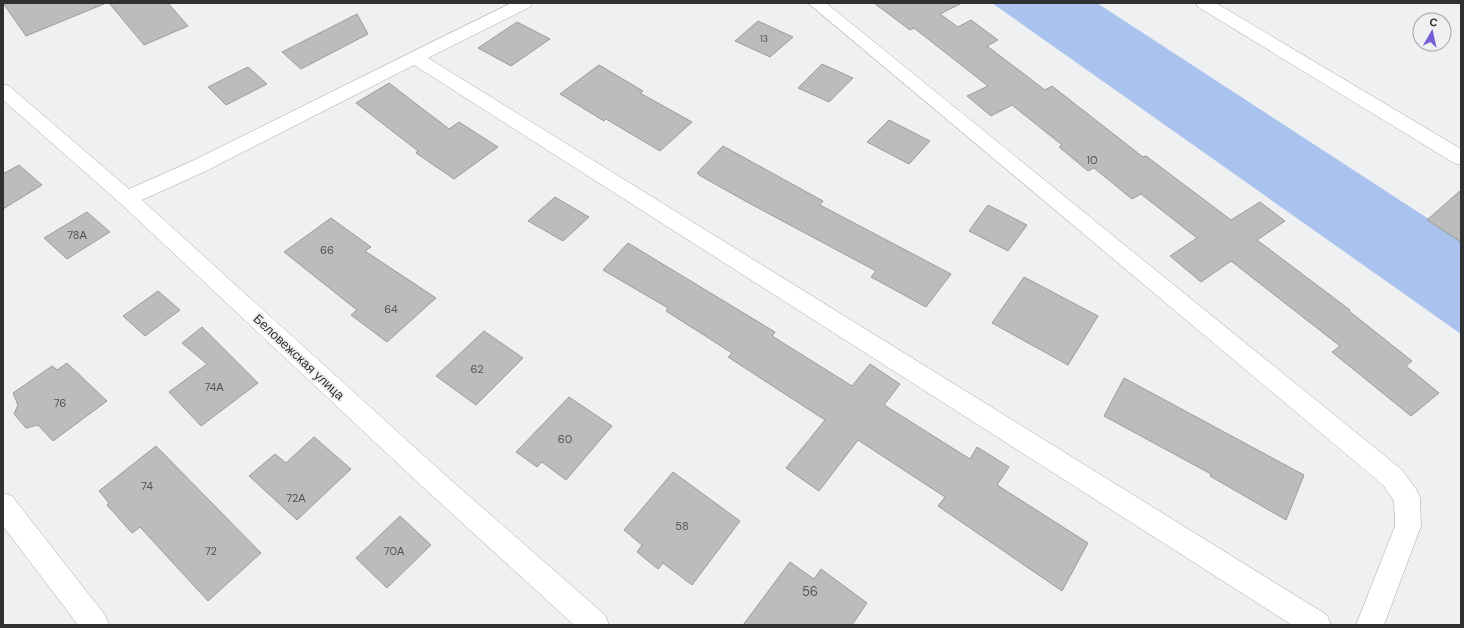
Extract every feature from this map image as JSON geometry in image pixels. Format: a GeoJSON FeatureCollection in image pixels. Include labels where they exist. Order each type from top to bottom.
{"type":"FeatureCollection","features":[{"type":"Feature","properties":{"kind":"street"},"geometry":{"type":"LineString","coordinates":[[127,198],[197,167],[524,3]]}},
{"type":"Feature","properties":{"kind":"street"},"geometry":{"type":"LineString","coordinates":[[816,3],[1392,477],[1406,498],[1408,526],[1370,625]]}},
{"type":"Feature","properties":{"kind":"street"},"geometry":{"type":"LineString","coordinates":[[1204,3],[1461,158]]}},
{"type":"Feature","properties":{"kind":"street"},"geometry":{"type":"LineString","coordinates":[[415,58],[1317,625]]}},
{"type":"Feature","properties":{"kind":"street","name":"Беловежская улица"},"geometry":{"type":"LineString","coordinates":[[3,90],[127,198],[435,482],[595,625]]}},
{"type":"Feature","properties":{"kind":"street"},"geometry":{"type":"LineString","coordinates":[[3,505],[95,625]]}},
{"type":"Feature","properties":{"kind":"shaded area"},"geometry":{"type":"Polygon","coordinates":[[[992,3],[1097,3],[1461,240],[1461,334],[992,3]]]}},
{"type":"Feature","properties":{"kind":"building"},"geometry":{"type":"Polygon","coordinates":[[[3,3],[104,3],[104,4],[26,36],[3,3]]]}},
{"type":"Feature","properties":{"kind":"building"},"geometry":{"type":"Polygon","coordinates":[[[109,3],[168,3],[188,26],[144,45],[109,3]]]}},
{"type":"Feature","properties":{"kind":"building"},"geometry":{"type":"Polygon","coordinates":[[[874,3],[962,3],[940,14],[958,27],[971,20],[998,40],[987,46],[1045,90],[1052,86],[1143,157],[1146,156],[1231,220],[1260,202],[1285,221],[1257,240],[1350,310],[1349,311],[1412,361],[1406,366],[1439,393],[1411,416],[1332,352],[1340,346],[1231,261],[1201,282],[1170,256],[1197,238],[1141,194],[1132,199],[1094,168],[1088,171],[1059,147],[1062,145],[1012,105],[991,116],[967,96],[988,86],[914,28],[910,30],[874,3]]]}},
{"type":"Feature","properties":{"kind":"building"},"geometry":{"type":"Polygon","coordinates":[[[357,14],[368,34],[301,69],[282,52],[357,14]]]}},
{"type":"Feature","properties":{"kind":"building"},"geometry":{"type":"Polygon","coordinates":[[[758,21],[793,37],[770,57],[735,41],[758,21]]]}},
{"type":"Feature","properties":{"kind":"building"},"geometry":{"type":"Polygon","coordinates":[[[517,22],[550,39],[511,66],[478,48],[517,22]]]}},
{"type":"Feature","properties":{"kind":"building"},"geometry":{"type":"Polygon","coordinates":[[[822,64],[853,78],[829,102],[798,88],[822,64]]]}},
{"type":"Feature","properties":{"kind":"building"},"geometry":{"type":"Polygon","coordinates":[[[599,65],[643,91],[640,93],[692,122],[660,151],[606,119],[604,121],[560,94],[599,65]]]}},
{"type":"Feature","properties":{"kind":"building"},"geometry":{"type":"Polygon","coordinates":[[[248,67],[267,84],[226,105],[208,87],[248,67]]]}},
{"type":"Feature","properties":{"kind":"building"},"geometry":{"type":"Polygon","coordinates":[[[389,83],[449,129],[459,122],[498,147],[454,179],[416,153],[418,151],[356,103],[389,83]]]}},
{"type":"Feature","properties":{"kind":"building"},"geometry":{"type":"Polygon","coordinates":[[[889,120],[930,141],[909,164],[867,142],[889,120]]]}},
{"type":"Feature","properties":{"kind":"building"},"geometry":{"type":"Polygon","coordinates":[[[723,146],[823,201],[820,205],[951,274],[926,307],[871,277],[876,271],[699,175],[697,173],[723,146]]]}},
{"type":"Feature","properties":{"kind":"building"},"geometry":{"type":"Polygon","coordinates":[[[19,165],[42,185],[3,209],[3,174],[19,165]]]}},
{"type":"Feature","properties":{"kind":"building"},"geometry":{"type":"Polygon","coordinates":[[[1461,190],[1461,242],[1427,220],[1461,190]]]}},
{"type":"Feature","properties":{"kind":"building"},"geometry":{"type":"Polygon","coordinates":[[[555,197],[589,217],[563,241],[528,221],[555,197]]]}},
{"type":"Feature","properties":{"kind":"building"},"geometry":{"type":"Polygon","coordinates":[[[988,205],[1027,225],[1008,251],[969,231],[988,205]]]}},
{"type":"Feature","properties":{"kind":"building"},"geometry":{"type":"Polygon","coordinates":[[[87,212],[110,232],[67,259],[44,238],[87,212]]]}},
{"type":"Feature","properties":{"kind":"building"},"geometry":{"type":"Polygon","coordinates":[[[331,218],[371,247],[365,251],[436,298],[387,342],[351,315],[357,310],[284,252],[331,218]]]}},
{"type":"Feature","properties":{"kind":"building"},"geometry":{"type":"Polygon","coordinates":[[[628,243],[775,332],[772,336],[852,386],[870,364],[900,384],[884,405],[970,459],[977,447],[1009,467],[997,485],[1088,543],[1062,591],[938,506],[945,497],[858,440],[819,491],[786,468],[825,420],[728,357],[732,353],[666,311],[668,308],[603,270],[628,243]]]}},
{"type":"Feature","properties":{"kind":"building"},"geometry":{"type":"Polygon","coordinates":[[[1024,277],[1098,316],[1068,365],[992,323],[1024,277]]]}},
{"type":"Feature","properties":{"kind":"building"},"geometry":{"type":"Polygon","coordinates":[[[158,291],[180,310],[145,336],[123,316],[158,291]]]}},
{"type":"Feature","properties":{"kind":"building"},"geometry":{"type":"Polygon","coordinates":[[[202,327],[258,383],[201,426],[169,392],[207,364],[182,343],[202,327]]]}},
{"type":"Feature","properties":{"kind":"building"},"geometry":{"type":"Polygon","coordinates":[[[484,331],[523,358],[476,405],[436,376],[484,331]]]}},
{"type":"Feature","properties":{"kind":"building"},"geometry":{"type":"Polygon","coordinates":[[[67,363],[107,401],[53,441],[38,425],[26,428],[14,414],[18,405],[13,393],[52,366],[57,370],[67,363]]]}},
{"type":"Feature","properties":{"kind":"building"},"geometry":{"type":"Polygon","coordinates":[[[1124,378],[1304,475],[1286,520],[1210,476],[1211,474],[1104,416],[1124,378]]]}},
{"type":"Feature","properties":{"kind":"building"},"geometry":{"type":"Polygon","coordinates":[[[569,397],[612,426],[566,480],[542,462],[537,467],[516,452],[569,397]]]}},
{"type":"Feature","properties":{"kind":"building"},"geometry":{"type":"Polygon","coordinates":[[[314,437],[351,469],[297,520],[249,476],[275,454],[286,463],[314,437]]]}},
{"type":"Feature","properties":{"kind":"building"},"geometry":{"type":"Polygon","coordinates":[[[156,446],[261,553],[208,601],[140,527],[132,533],[107,505],[109,503],[99,491],[156,446]]]}},
{"type":"Feature","properties":{"kind":"building"},"geometry":{"type":"Polygon","coordinates":[[[673,472],[740,521],[692,585],[663,563],[658,569],[637,552],[642,545],[624,530],[673,472]]]}},
{"type":"Feature","properties":{"kind":"building"},"geometry":{"type":"Polygon","coordinates":[[[400,516],[431,545],[387,588],[356,558],[400,516]]]}},
{"type":"Feature","properties":{"kind":"building"},"geometry":{"type":"Polygon","coordinates":[[[790,562],[814,579],[821,569],[867,603],[852,625],[743,625],[790,562]]]}}]}
